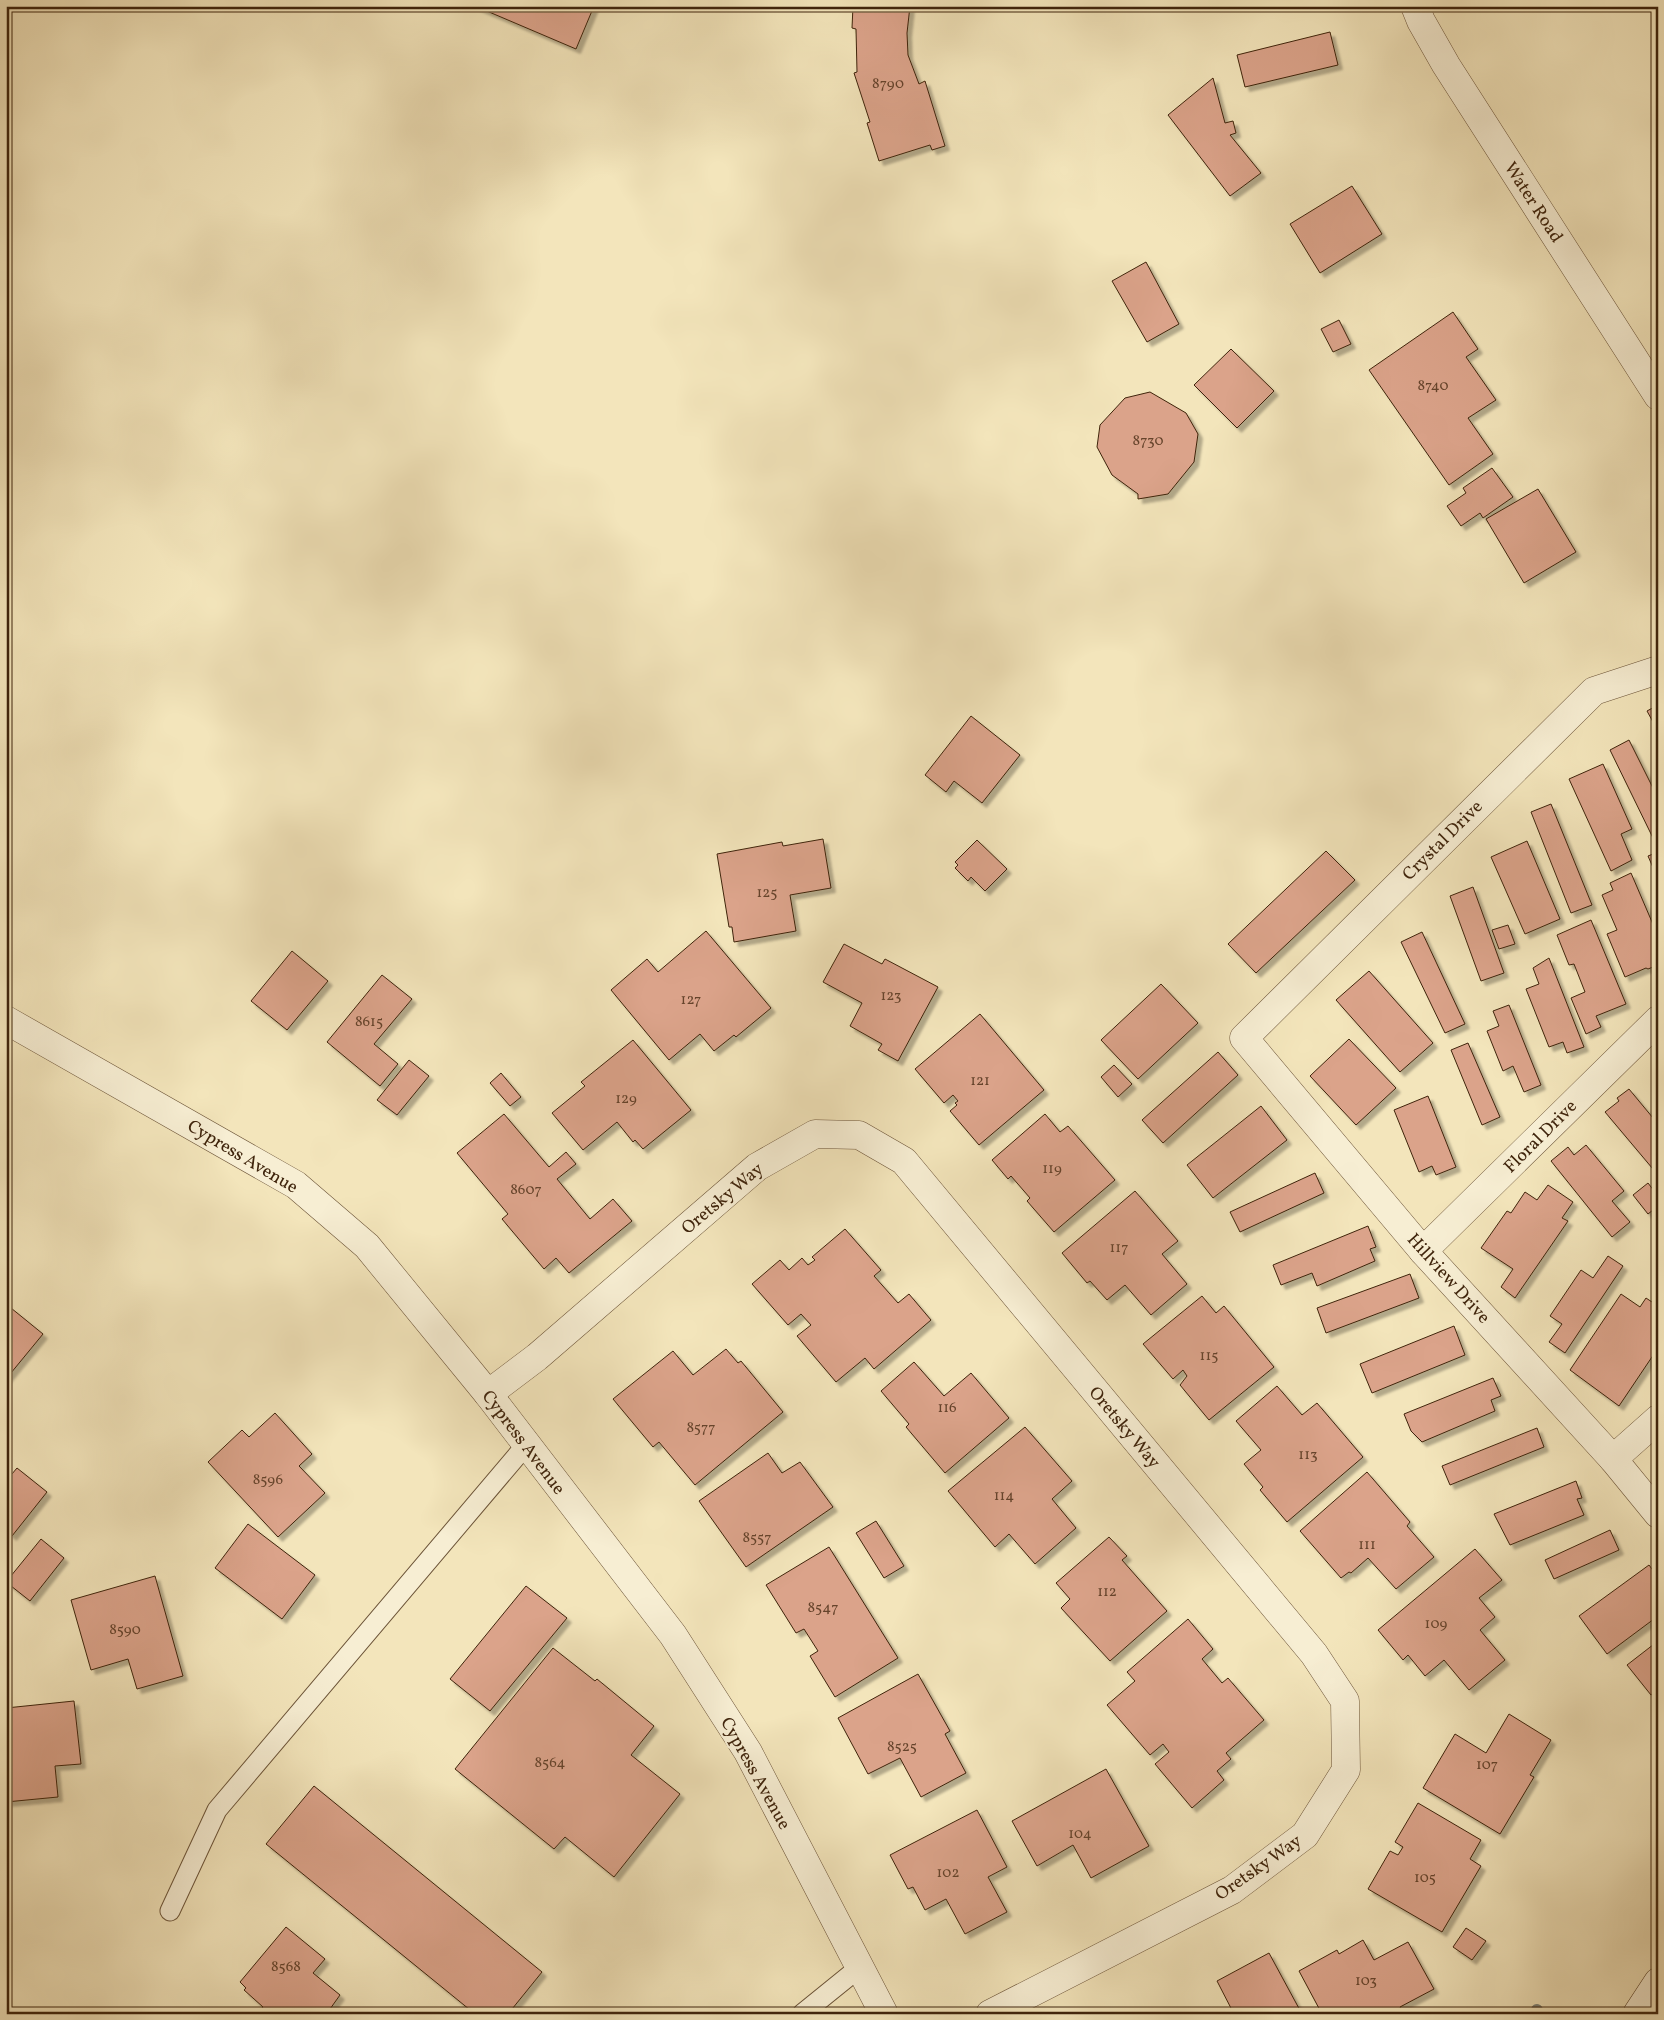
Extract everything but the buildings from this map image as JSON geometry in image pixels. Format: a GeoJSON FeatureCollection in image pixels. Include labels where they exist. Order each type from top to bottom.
{"type":"FeatureCollection","features":[{"type":"Feature","properties":{"kind":"street","name":"Water Road"},"geometry":{"type":"LineString","coordinates":[[1415,6],[1446,65],[1658,396]]}},
{"type":"Feature","properties":{"kind":"street","name":"Crystal Drive"},"geometry":{"type":"LineString","coordinates":[[1244,1038],[1594,691],[1658,670]]}},
{"type":"Feature","properties":{"kind":"street","name":"Cypress Avenue"},"geometry":{"type":"LineString","coordinates":[[6,1020],[296,1185],[368,1246],[488,1394],[673,1635],[748,1752],[884,2014]]}},
{"type":"Feature","properties":{"kind":"street","name":"Floral Drive"},"geometry":{"type":"LineString","coordinates":[[1423,1251],[1658,1020]]}},
{"type":"Feature","properties":{"kind":"street","name":"Hillview Drive"},"geometry":{"type":"LineString","coordinates":[[1244,1038],[1423,1251],[1613,1460],[1658,1514]]}},
{"type":"Feature","properties":{"kind":"street","name":"Oretsky Way"},"geometry":{"type":"LineString","coordinates":[[488,1394],[537,1357],[757,1167],[815,1134],[859,1135],[904,1161],[1314,1654],[1345,1701],[1346,1770],[1305,1835],[1232,1890],[990,2014]]}},
{"type":"Feature","properties":{"kind":"street"},"geometry":{"type":"LineString","coordinates":[[1613,1460],[1658,1419]]}},
{"type":"Feature","properties":{"kind":"street"},"geometry":{"type":"LineString","coordinates":[[1637,2014],[1658,1982]]}},
{"type":"Feature","properties":{"kind":"lane"},"geometry":{"type":"LineString","coordinates":[[170,1912],[217,1810],[526,1445]]}},
{"type":"Feature","properties":{"kind":"lane"},"geometry":{"type":"LineString","coordinates":[[802,2014],[860,1967]]}},
{"type":"Feature","properties":{"kind":"waterway"},"geometry":{"type":"LineString","coordinates":[[1536,2014],[1537,2010]]}}]}
